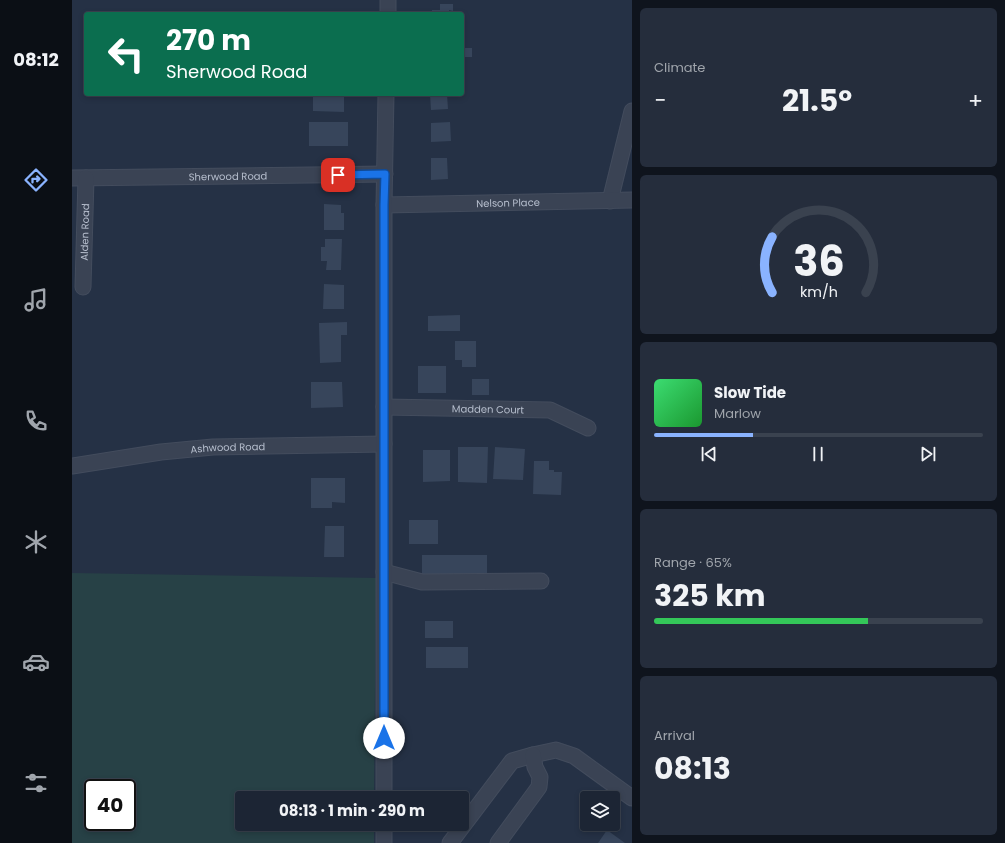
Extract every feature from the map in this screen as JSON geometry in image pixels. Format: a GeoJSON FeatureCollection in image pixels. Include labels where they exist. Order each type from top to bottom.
{"type":"FeatureCollection","features":[{"type":"Feature","properties":{"kind":"street"},"geometry":{"type":"LineString","coordinates":[[388,0],[388,12]]}},
{"type":"Feature","properties":{"kind":"street"},"geometry":{"type":"LineString","coordinates":[[384,791],[384,205],[386,96]]}},
{"type":"Feature","properties":{"kind":"street"},"geometry":{"type":"LineString","coordinates":[[610,201],[632,111]]}},
{"type":"Feature","properties":{"kind":"street","name":"Sherwood Road"},"geometry":{"type":"LineString","coordinates":[[79,178],[385,174]]}},
{"type":"Feature","properties":{"kind":"street","name":"Alden Road"},"geometry":{"type":"LineString","coordinates":[[79,178],[83,286]]}},
{"type":"Feature","properties":{"kind":"street","name":"Nelson Place"},"geometry":{"type":"LineString","coordinates":[[384,205],[632,200]]}},
{"type":"Feature","properties":{"kind":"street","name":"Madden Court"},"geometry":{"type":"LineString","coordinates":[[384,407],[550,410],[588,428]]}},
{"type":"Feature","properties":{"kind":"street","name":"Ashwood Road"},"geometry":{"type":"LineString","coordinates":[[72,466],[161,452],[213,447],[384,444]]}},
{"type":"Feature","properties":{"kind":"street"},"geometry":{"type":"LineString","coordinates":[[384,572],[422,582],[541,581]]}},
{"type":"Feature","properties":{"kind":"street"},"geometry":{"type":"LineString","coordinates":[[450,843],[512,761],[534,755],[556,750],[574,756],[632,798]]}},
{"type":"Feature","properties":{"kind":"street"},"geometry":{"type":"LineString","coordinates":[[498,843],[539,787],[540,777],[535,767],[534,755]]}},
{"type":"Feature","properties":{"kind":"street"},"geometry":{"type":"LineString","coordinates":[[384,831],[384,843]]}},
{"type":"Feature","properties":{"kind":"green space"},"geometry":{"type":"Polygon","coordinates":[[[72,573],[376,578],[374,791],[235,791],[235,831],[374,831],[374,843],[72,843],[72,573]]]}},
{"type":"Feature","properties":{"kind":"building"},"geometry":{"type":"Polygon","coordinates":[[[440,4],[453,4],[453,11],[432,12],[432,10],[440,10],[440,4]]]}},
{"type":"Feature","properties":{"kind":"building"},"geometry":{"type":"Polygon","coordinates":[[[464,48],[472,48],[472,57],[464,57],[464,48]]]}},
{"type":"Feature","properties":{"kind":"building"},"geometry":{"type":"Polygon","coordinates":[[[313,96],[344,96],[344,112],[313,111],[313,96]]]}},
{"type":"Feature","properties":{"kind":"building"},"geometry":{"type":"Polygon","coordinates":[[[430,96],[447,96],[448,109],[431,110],[430,96]]]}},
{"type":"Feature","properties":{"kind":"building"},"geometry":{"type":"Polygon","coordinates":[[[309,122],[348,122],[348,146],[309,146],[309,122]]]}},
{"type":"Feature","properties":{"kind":"building"},"geometry":{"type":"Polygon","coordinates":[[[450,122],[451,141],[431,142],[431,123],[450,122]]]}},
{"type":"Feature","properties":{"kind":"building"},"geometry":{"type":"Polygon","coordinates":[[[431,158],[447,158],[448,179],[431,180],[431,158]]]}},
{"type":"Feature","properties":{"kind":"building"},"geometry":{"type":"Polygon","coordinates":[[[324,204],[341,205],[341,213],[344,213],[344,230],[324,230],[324,204]]]}},
{"type":"Feature","properties":{"kind":"building"},"geometry":{"type":"Polygon","coordinates":[[[325,239],[342,239],[341,270],[326,270],[327,261],[321,261],[321,247],[325,247],[325,239]]]}},
{"type":"Feature","properties":{"kind":"building"},"geometry":{"type":"Polygon","coordinates":[[[324,284],[344,285],[344,309],[323,309],[324,284]]]}},
{"type":"Feature","properties":{"kind":"building"},"geometry":{"type":"Polygon","coordinates":[[[460,315],[460,331],[428,331],[428,316],[460,315]]]}},
{"type":"Feature","properties":{"kind":"building"},"geometry":{"type":"Polygon","coordinates":[[[347,322],[347,335],[341,335],[341,362],[320,363],[319,323],[347,322]]]}},
{"type":"Feature","properties":{"kind":"building"},"geometry":{"type":"Polygon","coordinates":[[[455,341],[476,341],[476,367],[462,367],[462,360],[455,360],[455,341]]]}},
{"type":"Feature","properties":{"kind":"building"},"geometry":{"type":"Polygon","coordinates":[[[418,366],[446,366],[446,393],[418,393],[418,366]]]}},
{"type":"Feature","properties":{"kind":"building"},"geometry":{"type":"Polygon","coordinates":[[[472,379],[489,379],[489,395],[472,395],[472,379]]]}},
{"type":"Feature","properties":{"kind":"building"},"geometry":{"type":"Polygon","coordinates":[[[311,382],[342,382],[343,407],[311,408],[311,382]]]}},
{"type":"Feature","properties":{"kind":"building"},"geometry":{"type":"Polygon","coordinates":[[[458,447],[488,447],[487,483],[458,482],[458,447]]]}},
{"type":"Feature","properties":{"kind":"building"},"geometry":{"type":"Polygon","coordinates":[[[495,447],[525,449],[523,480],[493,479],[495,447]]]}},
{"type":"Feature","properties":{"kind":"building"},"geometry":{"type":"Polygon","coordinates":[[[423,450],[450,450],[450,481],[423,482],[423,450]]]}},
{"type":"Feature","properties":{"kind":"building"},"geometry":{"type":"Polygon","coordinates":[[[534,461],[549,461],[549,470],[554,470],[554,472],[562,472],[561,495],[533,494],[534,461]]]}},
{"type":"Feature","properties":{"kind":"building"},"geometry":{"type":"Polygon","coordinates":[[[311,478],[345,478],[345,503],[332,502],[332,508],[311,508],[311,478]]]}},
{"type":"Feature","properties":{"kind":"building"},"geometry":{"type":"Polygon","coordinates":[[[409,520],[438,520],[438,544],[409,544],[409,520]]]}},
{"type":"Feature","properties":{"kind":"building"},"geometry":{"type":"Polygon","coordinates":[[[325,526],[344,526],[344,557],[324,557],[325,526]]]}},
{"type":"Feature","properties":{"kind":"building"},"geometry":{"type":"Polygon","coordinates":[[[422,555],[487,555],[487,574],[422,574],[422,555]]]}},
{"type":"Feature","properties":{"kind":"building"},"geometry":{"type":"Polygon","coordinates":[[[425,621],[453,621],[453,638],[425,638],[425,621]]]}},
{"type":"Feature","properties":{"kind":"building"},"geometry":{"type":"Polygon","coordinates":[[[426,647],[468,647],[468,668],[426,668],[426,647]]]}},
{"type":"Feature","properties":{"kind":"building"},"geometry":{"type":"Polygon","coordinates":[[[606,831],[608,831],[625,843],[598,843],[606,831]]]}},
{"type":"Feature","properties":{"kind":"route"},"geometry":{"type":"LineString","coordinates":[[338,175],[385,174],[384,738]]}}]}
